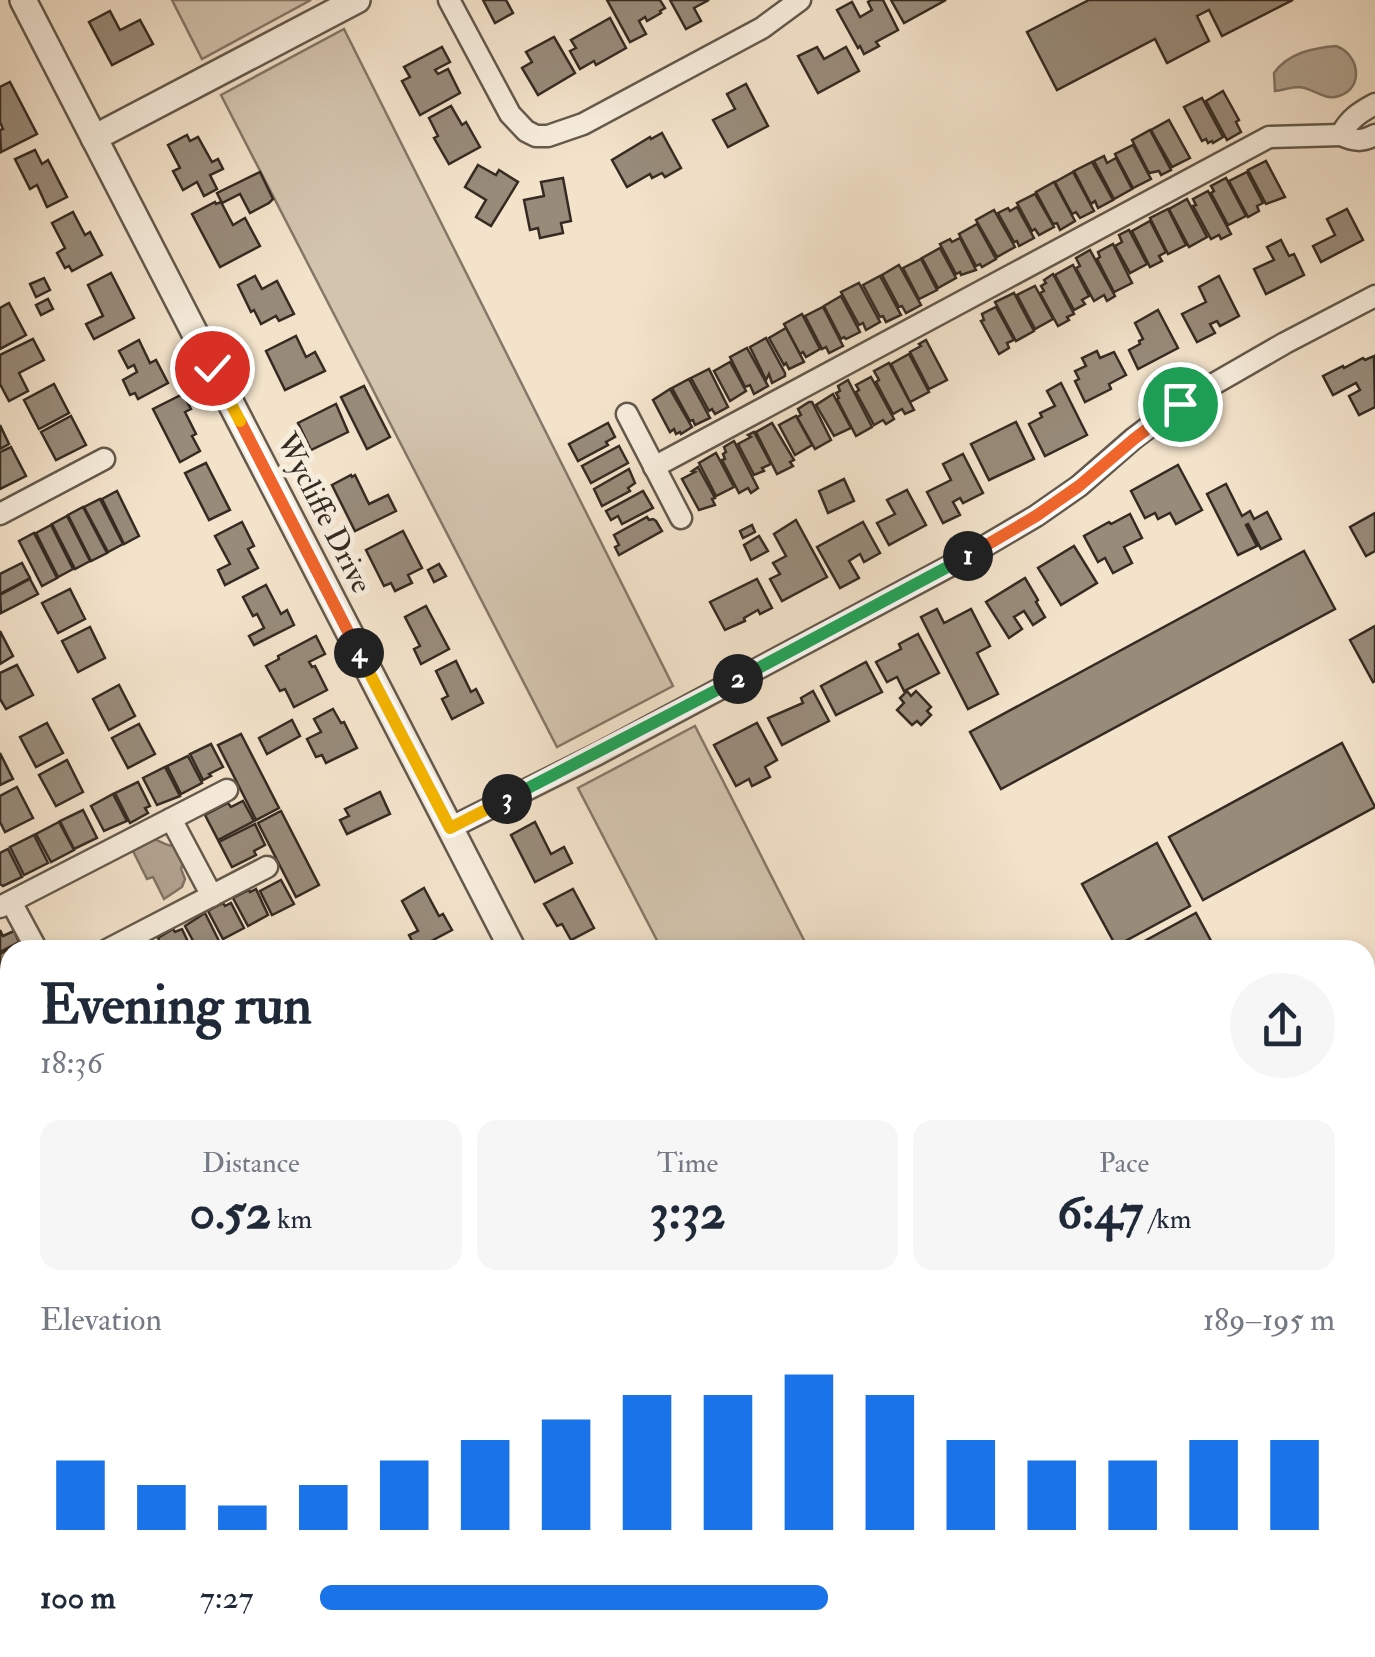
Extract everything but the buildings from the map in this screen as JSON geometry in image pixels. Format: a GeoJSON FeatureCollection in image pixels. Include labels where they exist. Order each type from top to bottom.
{"type":"FeatureCollection","features":[{"type":"Feature","properties":{"kind":"street","name":"Wycliffe Drive"},"geometry":{"type":"LineString","coordinates":[[22,0],[508,940]]}},
{"type":"Feature","properties":{"kind":"street"},"geometry":{"type":"LineString","coordinates":[[94,138],[357,0]]}},
{"type":"Feature","properties":{"kind":"street"},"geometry":{"type":"LineString","coordinates":[[449,0],[504,104],[518,124],[536,136],[583,124],[762,28],[800,0]]}},
{"type":"Feature","properties":{"kind":"street"},"geometry":{"type":"LineString","coordinates":[[1341,135],[1356,114],[1375,104]]}},
{"type":"Feature","properties":{"kind":"street"},"geometry":{"type":"LineString","coordinates":[[654,467],[1268,137],[1341,135],[1354,141],[1375,135]]}},
{"type":"Feature","properties":{"kind":"street"},"geometry":{"type":"LineString","coordinates":[[450,828],[598,754],[963,559],[1079,486],[1180,404],[1375,296]]}},
{"type":"Feature","properties":{"kind":"street"},"geometry":{"type":"LineString","coordinates":[[627,414],[681,518]]}},
{"type":"Feature","properties":{"kind":"street"},"geometry":{"type":"LineString","coordinates":[[0,514],[104,459]]}},
{"type":"Feature","properties":{"kind":"street"},"geometry":{"type":"LineString","coordinates":[[30,940],[6,904],[228,790]]}},
{"type":"Feature","properties":{"kind":"street"},"geometry":{"type":"LineString","coordinates":[[171,819],[212,896]]}},
{"type":"Feature","properties":{"kind":"street"},"geometry":{"type":"LineString","coordinates":[[126,940],[267,867]]}},
{"type":"Feature","properties":{"kind":"shaded area"},"geometry":{"type":"Polygon","coordinates":[[[172,0],[311,0],[202,59],[172,0]]]}},
{"type":"Feature","properties":{"kind":"shaded area"},"geometry":{"type":"Polygon","coordinates":[[[344,29],[673,686],[557,747],[221,95],[344,29]]]}},
{"type":"Feature","properties":{"kind":"shaded area"},"geometry":{"type":"Polygon","coordinates":[[[1336,46],[1350,56],[1356,71],[1353,86],[1347,92],[1333,97],[1299,87],[1275,91],[1274,73],[1286,61],[1310,50],[1336,46]]]}},
{"type":"Feature","properties":{"kind":"shaded area"},"geometry":{"type":"Polygon","coordinates":[[[695,726],[804,940],[657,940],[578,788],[695,726]]]}},
{"type":"Feature","properties":{"kind":"shaded area"},"geometry":{"type":"Polygon","coordinates":[[[152,839],[174,846],[183,863],[182,887],[164,899],[153,877],[147,879],[132,849],[152,839]]]}},
{"type":"Feature","properties":{"kind":"route"},"geometry":{"type":"LineString","coordinates":[[212,368],[450,828],[598,754],[963,559],[1079,486],[1180,404]]}}]}
